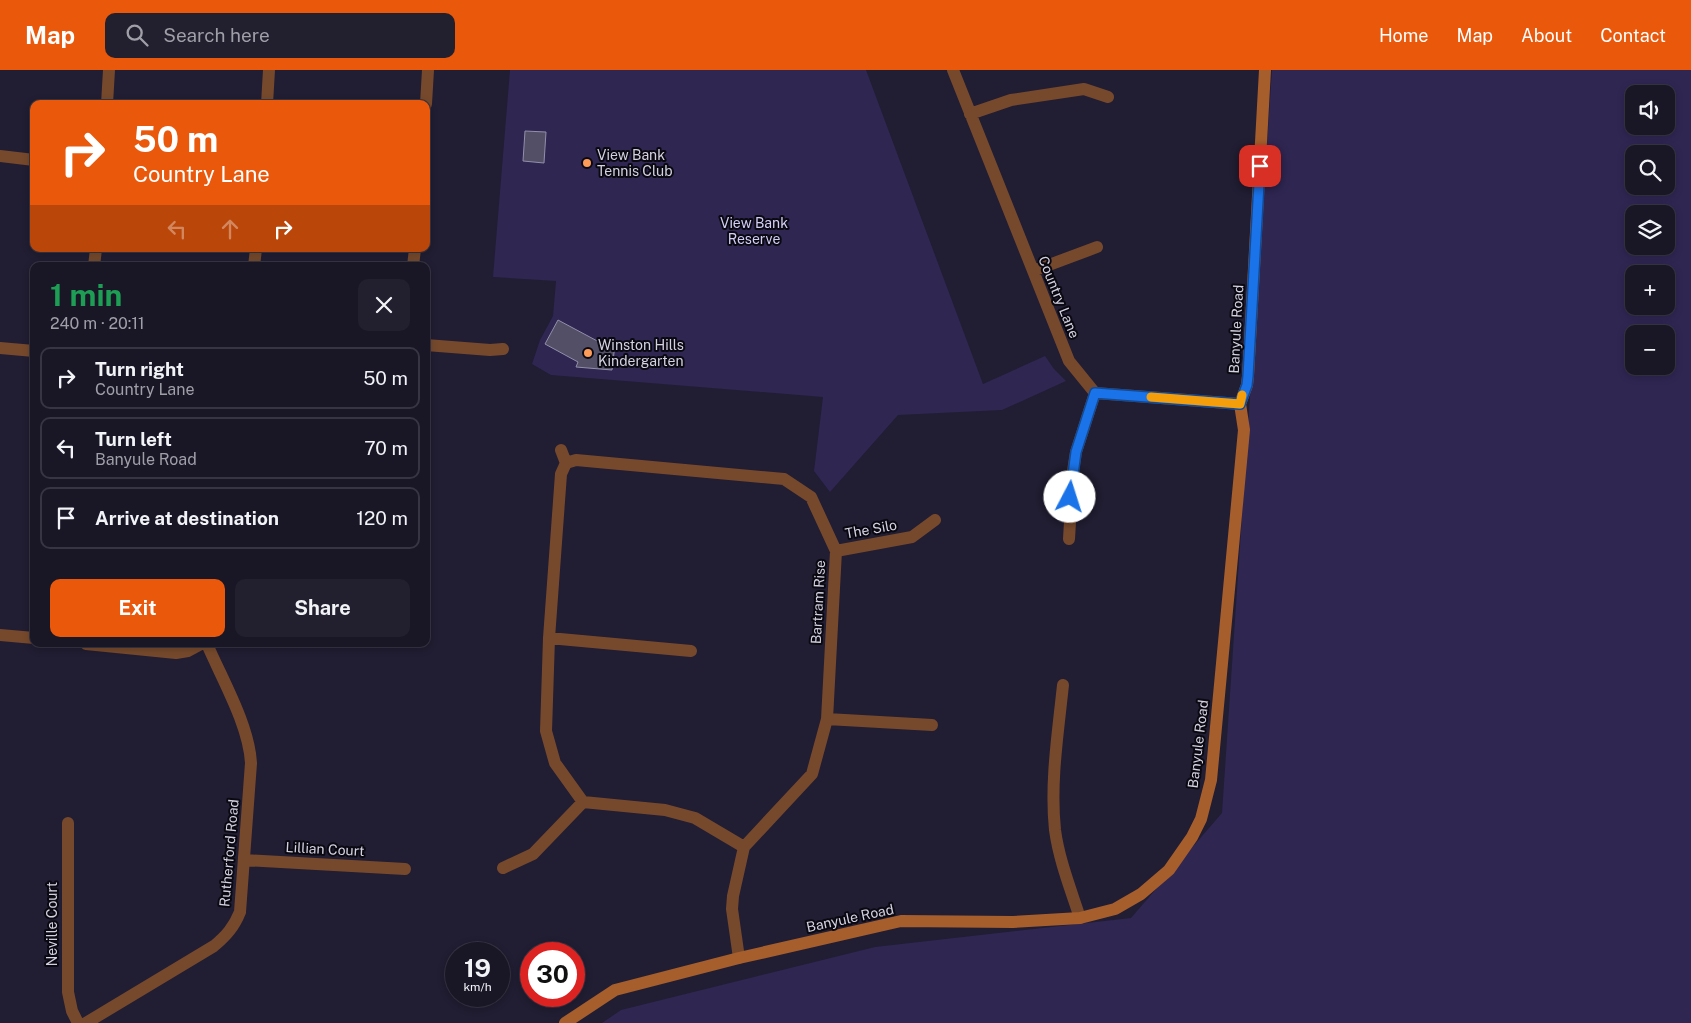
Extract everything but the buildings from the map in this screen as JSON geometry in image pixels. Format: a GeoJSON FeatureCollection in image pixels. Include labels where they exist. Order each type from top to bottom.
{"type":"FeatureCollection","features":[{"type":"Feature","properties":{"kind":"street"},"geometry":{"type":"LineString","coordinates":[[107,100],[109,70]]}},
{"type":"Feature","properties":{"kind":"street"},"geometry":{"type":"LineString","coordinates":[[267,100],[270,70]]}},
{"type":"Feature","properties":{"kind":"street"},"geometry":{"type":"LineString","coordinates":[[426,100],[428,70]]}},
{"type":"Feature","properties":{"kind":"street","name":"Country Lane"},"geometry":{"type":"LineString","coordinates":[[953,70],[1069,361],[1095,393]]}},
{"type":"Feature","properties":{"kind":"street","name":"Banyule Road"},"geometry":{"type":"LineString","coordinates":[[565,1023],[615,990],[740,958],[901,921],[1012,922],[1080,918],[1116,909],[1141,894],[1169,870],[1192,837],[1201,818],[1211,780],[1243,440],[1243,419],[1240,404],[1247,385],[1248,376],[1265,70]]}},
{"type":"Feature","properties":{"kind":"street"},"geometry":{"type":"LineString","coordinates":[[970,114],[1010,100],[1084,89],[1108,97]]}},
{"type":"Feature","properties":{"kind":"street"},"geometry":{"type":"LineString","coordinates":[[0,156],[30,160]]}},
{"type":"Feature","properties":{"kind":"street"},"geometry":{"type":"LineString","coordinates":[[1033,271],[1097,247]]}},
{"type":"Feature","properties":{"kind":"street"},"geometry":{"type":"LineString","coordinates":[[430,345],[490,350],[502,349]]}},
{"type":"Feature","properties":{"kind":"street"},"geometry":{"type":"LineString","coordinates":[[0,348],[30,351]]}},
{"type":"Feature","properties":{"kind":"street"},"geometry":{"type":"LineString","coordinates":[[1069,539],[1072,471],[1076,452],[1095,393],[1240,404]]}},
{"type":"Feature","properties":{"kind":"street"},"geometry":{"type":"LineString","coordinates":[[561,450],[566,463],[561,474],[548,638],[546,731],[555,763],[583,802],[665,810],[688,816],[695,818],[744,847]]}},
{"type":"Feature","properties":{"kind":"street","name":"Bartram Rise"},"geometry":{"type":"LineString","coordinates":[[566,463],[576,460],[784,479],[810,497],[836,551],[827,719],[812,774],[744,847],[732,896],[732,909],[740,958]]}},
{"type":"Feature","properties":{"kind":"street","name":"The Silo"},"geometry":{"type":"LineString","coordinates":[[836,551],[912,537],[935,520]]}},
{"type":"Feature","properties":{"kind":"street"},"geometry":{"type":"LineString","coordinates":[[0,635],[30,638]]}},
{"type":"Feature","properties":{"kind":"street"},"geometry":{"type":"LineString","coordinates":[[548,638],[691,651]]}},
{"type":"Feature","properties":{"kind":"street"},"geometry":{"type":"LineString","coordinates":[[116,647],[176,653],[188,651],[196,647]]}},
{"type":"Feature","properties":{"kind":"street","name":"Rutherford Road"},"geometry":{"type":"LineString","coordinates":[[86,1023],[214,946],[228,934],[240,912],[251,763],[250,750],[245,730],[208,647]]}},
{"type":"Feature","properties":{"kind":"street"},"geometry":{"type":"LineString","coordinates":[[1062,685],[1054,779],[1055,830],[1062,864],[1080,918]]}},
{"type":"Feature","properties":{"kind":"street"},"geometry":{"type":"LineString","coordinates":[[827,719],[932,725]]}},
{"type":"Feature","properties":{"kind":"street"},"geometry":{"type":"LineString","coordinates":[[503,868],[533,854],[583,802]]}},
{"type":"Feature","properties":{"kind":"street","name":"Neville Court"},"geometry":{"type":"LineString","coordinates":[[68,823],[68,992],[72,1011],[78,1023]]}},
{"type":"Feature","properties":{"kind":"street","name":"Lillian Court"},"geometry":{"type":"LineString","coordinates":[[244,860],[405,869]]}},
{"type":"Feature","properties":{"kind":"green space","name":"View Bank Reserve"},"geometry":{"type":"Polygon","coordinates":[[[510,70],[866,70],[983,384],[1045,356],[1066,381],[1002,410],[898,415],[830,492],[814,471],[823,397],[551,375],[532,364],[540,340],[553,316],[556,281],[493,277],[510,70]]]}},
{"type":"Feature","properties":{"kind":"green space"},"geometry":{"type":"Polygon","coordinates":[[[1272,70],[1691,70],[1691,1023],[602,1023],[621,1010],[875,947],[1131,918],[1222,813],[1272,70]]]}},
{"type":"Feature","properties":{"kind":"slow traffic"},"geometry":{"type":"LineString","coordinates":[[1151,397],[1240,404],[1242,395]]}},
{"type":"Feature","properties":{"kind":"place","name":"View Bank Tennis Club"},"geometry":{"type":"Point","coordinates":[587,163]}},
{"type":"Feature","properties":{"kind":"place","name":"Winston Hills Kindergarten"},"geometry":{"type":"Point","coordinates":[588,353]}},
{"type":"Feature","properties":{"kind":"route"},"geometry":{"type":"LineString","coordinates":[[1070,497],[1076,452],[1095,393],[1240,404],[1247,385],[1248,376],[1260,166]]}}]}
